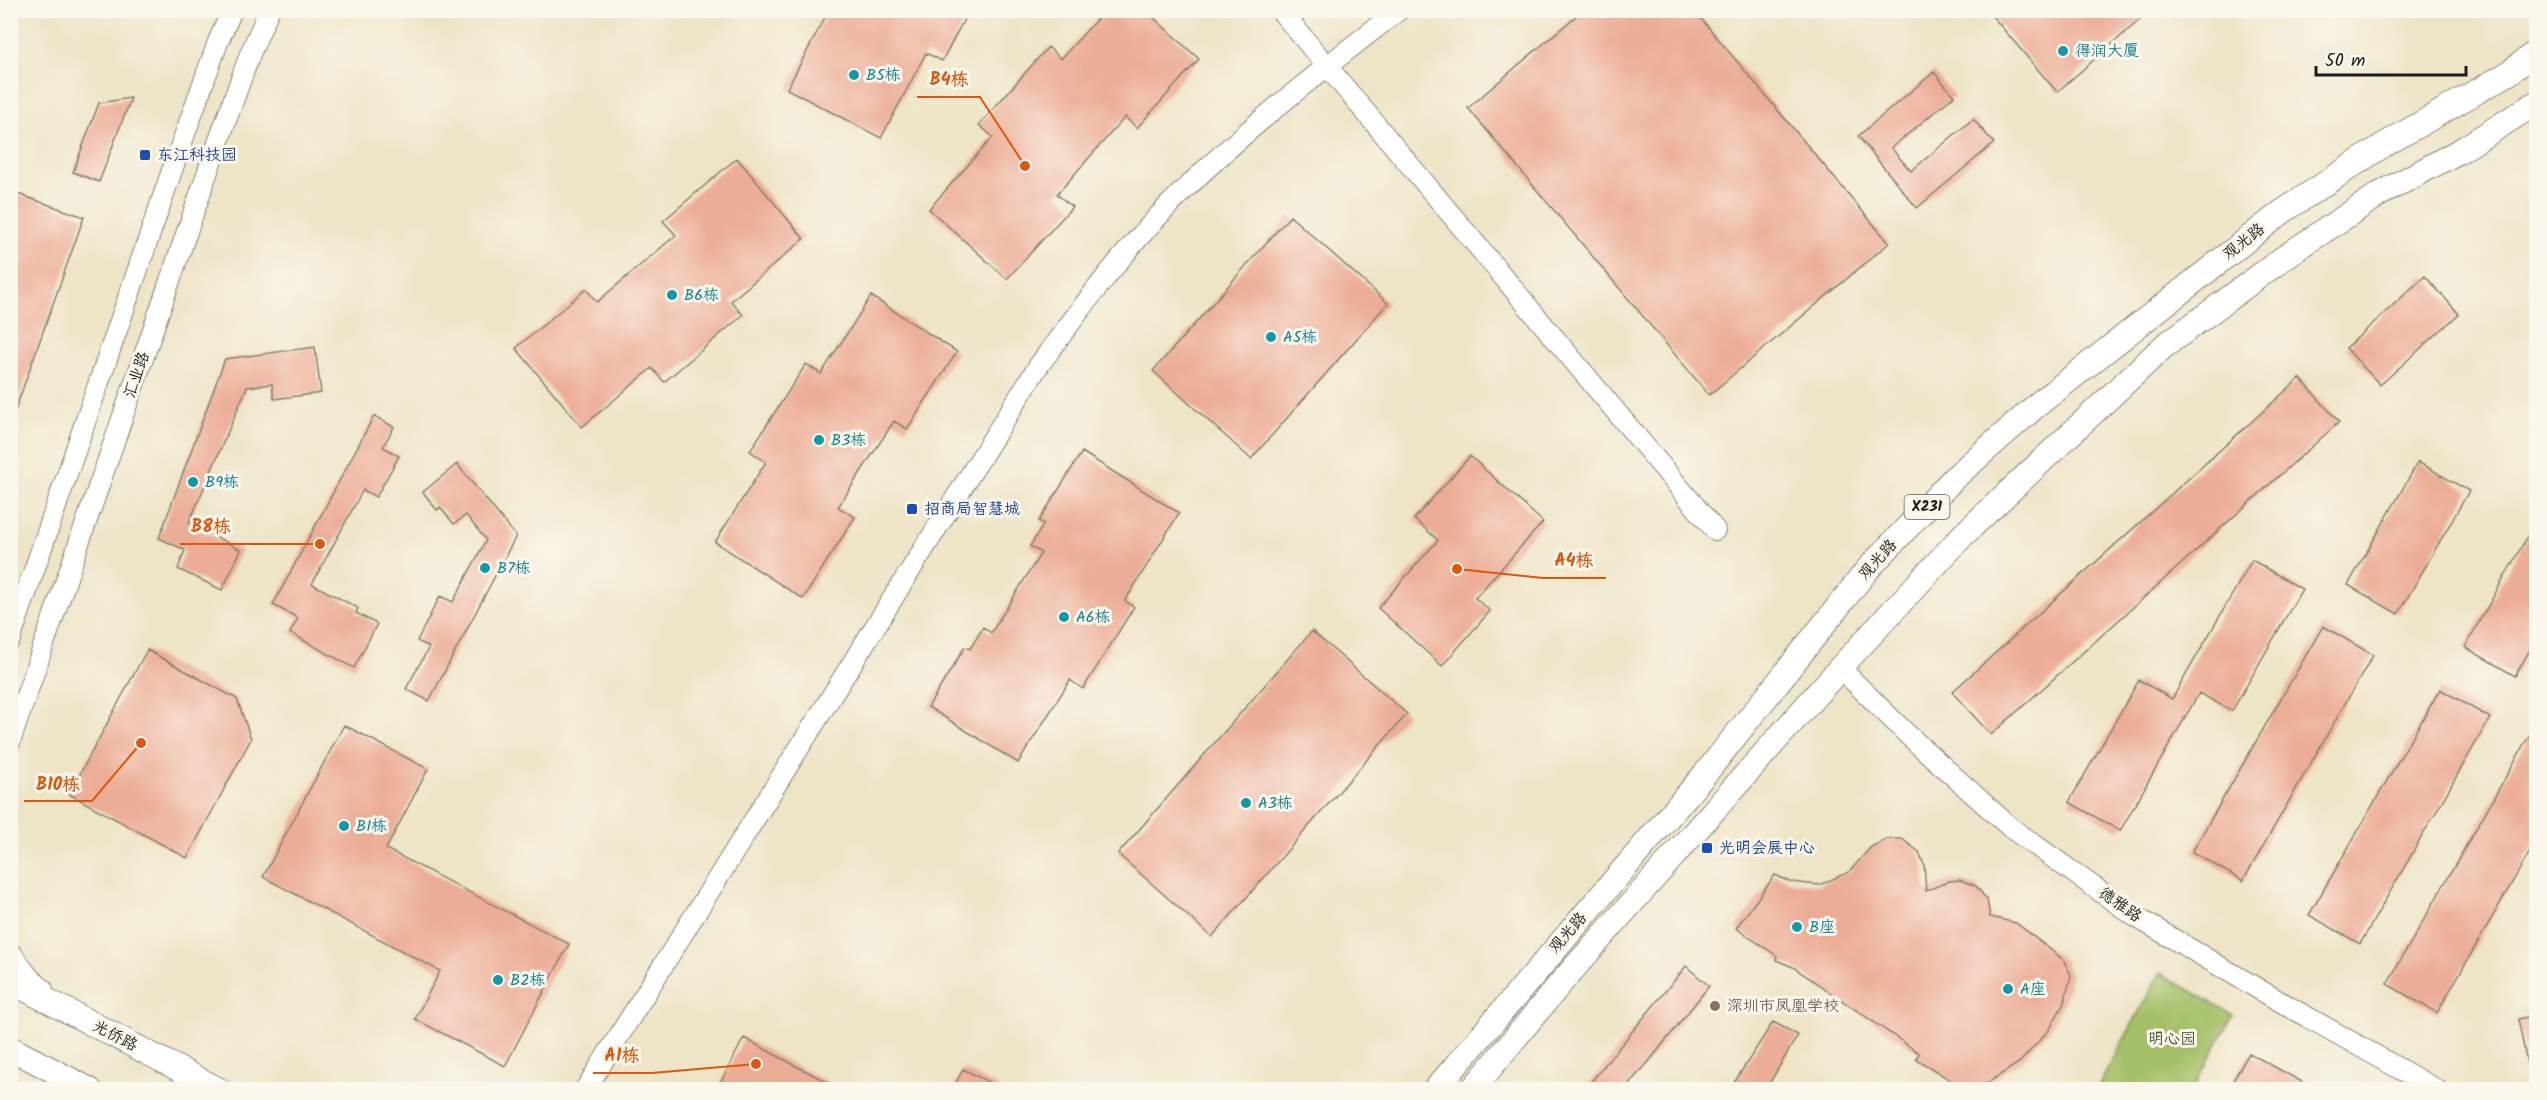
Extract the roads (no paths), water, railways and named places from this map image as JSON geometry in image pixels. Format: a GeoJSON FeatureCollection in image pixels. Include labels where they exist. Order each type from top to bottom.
{"type":"FeatureCollection","features":[{"type":"Feature","properties":{"kind":"main road","name":"观光路"},"geometry":{"type":"LineString","coordinates":[[1435,1089],[1705,774],[1868,569],[1953,479],[2037,405],[2282,212],[2382,146],[2509,74],[2536,52]]}},
{"type":"Feature","properties":{"kind":"main road","name":"观光路"},"geometry":{"type":"LineString","coordinates":[[1472,1089],[1560,984],[1840,668],[1963,535],[2163,347],[2289,254],[2378,195],[2463,149],[2536,103]]}},
{"type":"Feature","properties":{"kind":"main road"},"geometry":{"type":"LineString","coordinates":[[10,956],[27,978],[58,1006]]}},
{"type":"Feature","properties":{"kind":"main road","name":"光侨路"},"geometry":{"type":"LineString","coordinates":[[10,981],[219,1089]]}},
{"type":"Feature","properties":{"kind":"main road"},"geometry":{"type":"LineString","coordinates":[[10,1048],[90,1089]]}},
{"type":"Feature","properties":{"kind":"main road"},"geometry":{"type":"LineString","coordinates":[[10,1054],[34,1060]]}},
{"type":"Feature","properties":{"kind":"street","name":"汇业路"},"geometry":{"type":"LineString","coordinates":[[10,640],[177,156],[218,42],[232,10]]}},
{"type":"Feature","properties":{"kind":"street","name":"汇业路"},"geometry":{"type":"LineString","coordinates":[[10,742],[208,168],[250,54],[269,10]]}},
{"type":"Feature","properties":{"kind":"street"},"geometry":{"type":"LineString","coordinates":[[1280,10],[1715,530]]}},
{"type":"Feature","properties":{"kind":"street"},"geometry":{"type":"LineString","coordinates":[[585,1089],[1037,368],[1098,284],[1169,205],[1327,65],[1398,10]]}},
{"type":"Feature","properties":{"kind":"street","name":"德雅路"},"geometry":{"type":"LineString","coordinates":[[1840,668],[1908,735],[2011,828],[2127,910],[2278,1002],[2437,1089]]}},
{"type":"Feature","properties":{"kind":"place","name":"得润大厦"},"geometry":{"type":"Point","coordinates":[2063,51]}},
{"type":"Feature","properties":{"kind":"place","name":"B5栋"},"geometry":{"type":"Point","coordinates":[854,75]}},
{"type":"Feature","properties":{"kind":"place","name":"东江科技园"},"geometry":{"type":"Point","coordinates":[145,155]}},
{"type":"Feature","properties":{"kind":"place","name":"B4栋"},"geometry":{"type":"Point","coordinates":[1025,166]}},
{"type":"Feature","properties":{"kind":"place","name":"B6栋"},"geometry":{"type":"Point","coordinates":[672,295]}},
{"type":"Feature","properties":{"kind":"place","name":"A5栋"},"geometry":{"type":"Point","coordinates":[1271,337]}},
{"type":"Feature","properties":{"kind":"place","name":"B3栋"},"geometry":{"type":"Point","coordinates":[819,440]}},
{"type":"Feature","properties":{"kind":"place","name":"B9栋"},"geometry":{"type":"Point","coordinates":[193,482]}},
{"type":"Feature","properties":{"kind":"place","name":"招商局智慧城"},"geometry":{"type":"Point","coordinates":[912,509]}},
{"type":"Feature","properties":{"kind":"place","name":"B8栋"},"geometry":{"type":"Point","coordinates":[320,544]}},
{"type":"Feature","properties":{"kind":"place","name":"B7栋"},"geometry":{"type":"Point","coordinates":[485,568]}},
{"type":"Feature","properties":{"kind":"place","name":"A4栋"},"geometry":{"type":"Point","coordinates":[1457,569]}},
{"type":"Feature","properties":{"kind":"place","name":"A6栋"},"geometry":{"type":"Point","coordinates":[1064,617]}},
{"type":"Feature","properties":{"kind":"place","name":"B10栋"},"geometry":{"type":"Point","coordinates":[141,743]}},
{"type":"Feature","properties":{"kind":"place","name":"A3栋"},"geometry":{"type":"Point","coordinates":[1246,803]}},
{"type":"Feature","properties":{"kind":"place","name":"B1栋"},"geometry":{"type":"Point","coordinates":[344,826]}},
{"type":"Feature","properties":{"kind":"place","name":"光明会展中心"},"geometry":{"type":"Point","coordinates":[1707,848]}},
{"type":"Feature","properties":{"kind":"place","name":"B座"},"geometry":{"type":"Point","coordinates":[1797,927]}},
{"type":"Feature","properties":{"kind":"place","name":"B2栋"},"geometry":{"type":"Point","coordinates":[498,980]}},
{"type":"Feature","properties":{"kind":"place","name":"A座"},"geometry":{"type":"Point","coordinates":[2008,989]}},
{"type":"Feature","properties":{"kind":"place","name":"深圳市凤凰学校"},"geometry":{"type":"Point","coordinates":[1715,1006]}},
{"type":"Feature","properties":{"kind":"place","name":"A1栋"},"geometry":{"type":"Point","coordinates":[756,1064]}},
{"type":"Feature","properties":{"kind":"park label","name":"明心园"},"geometry":{"type":"Point","coordinates":[2172,1039]}}]}
